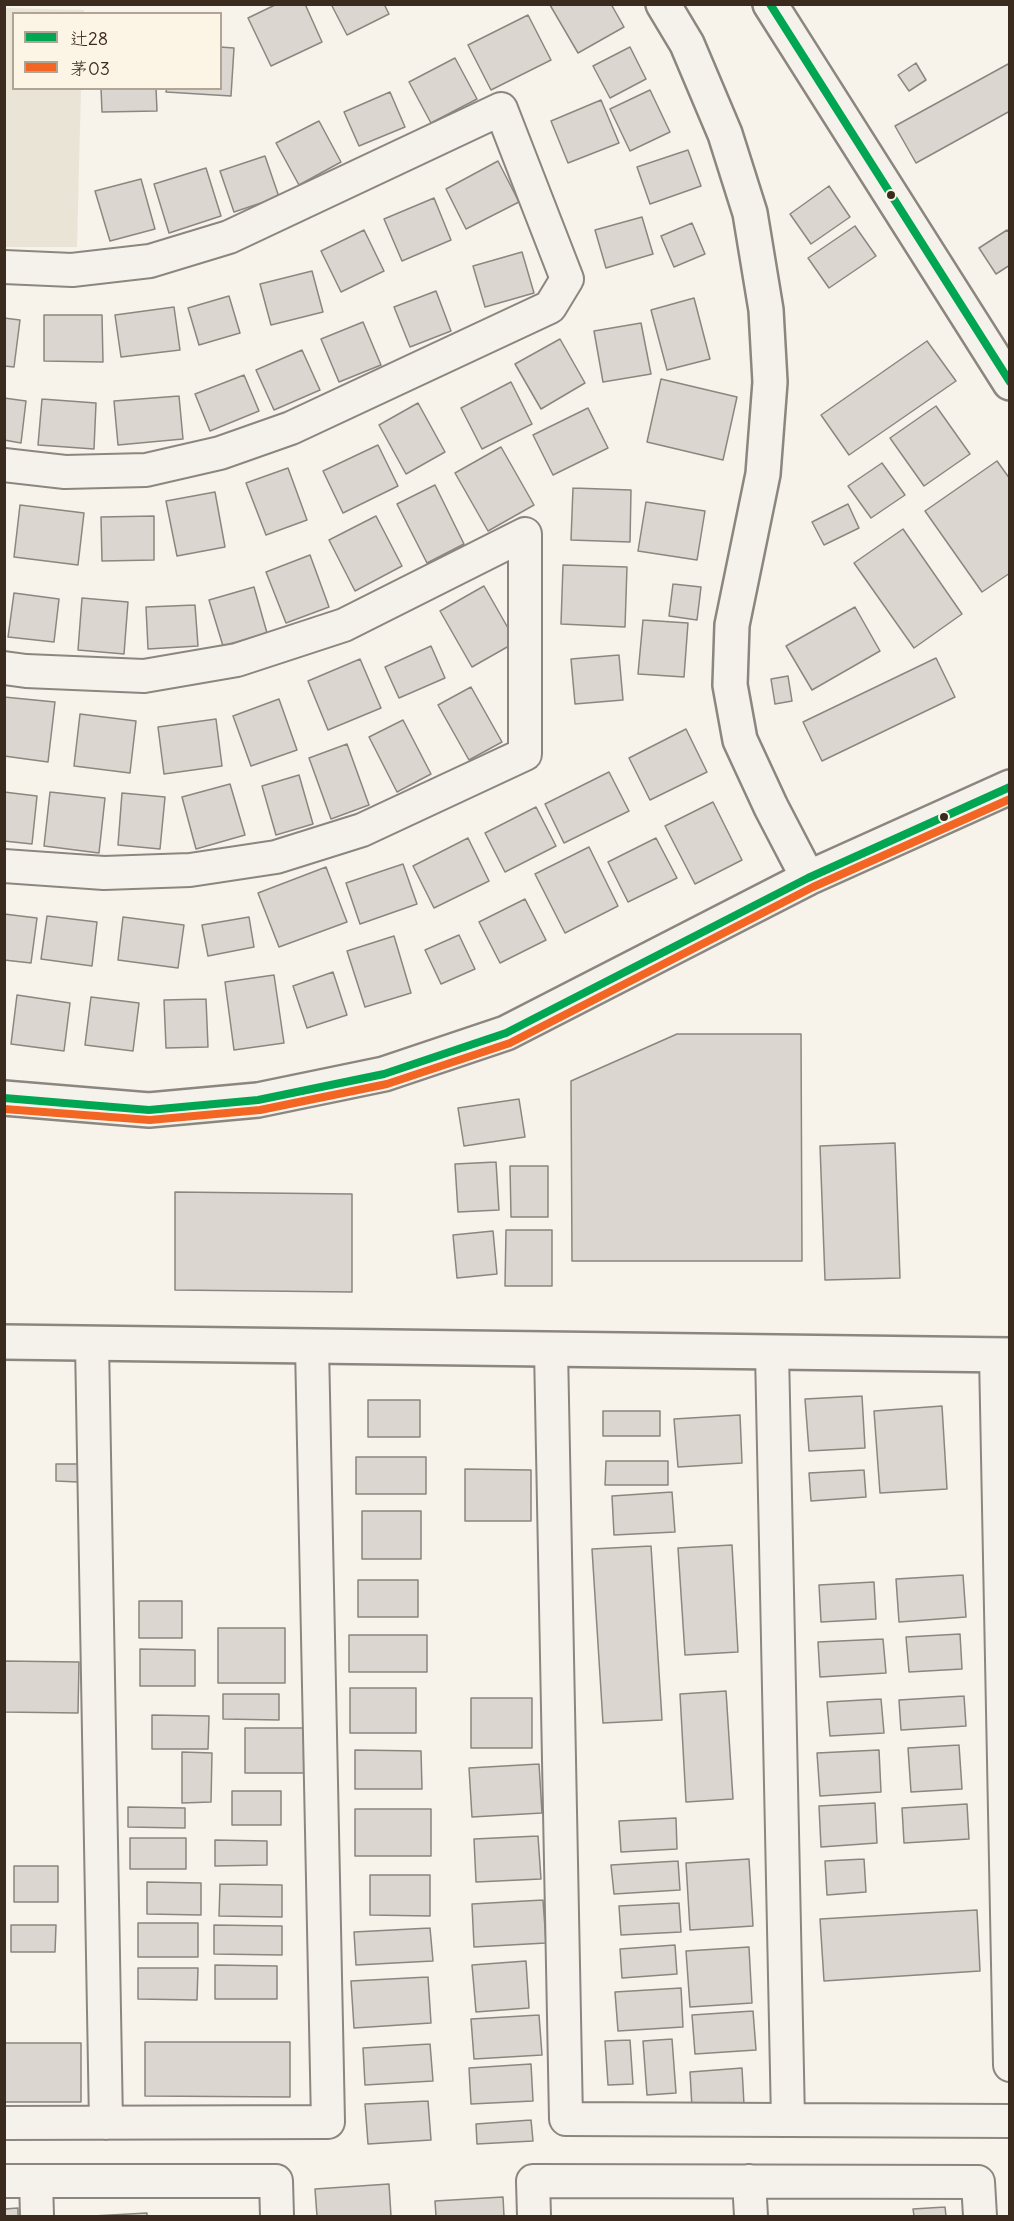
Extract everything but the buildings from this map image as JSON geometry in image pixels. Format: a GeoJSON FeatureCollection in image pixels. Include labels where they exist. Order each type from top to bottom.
{"type":"FeatureCollection","features":[{"type":"Feature","properties":{"kind":"street"},"geometry":{"type":"LineString","coordinates":[[663,4],[687,44],[724,134],[750,213],[766,310],[770,382],[763,474],[732,625],[730,685],[740,740],[771,807],[808,878]]}},
{"type":"Feature","properties":{"kind":"street"},"geometry":{"type":"LineString","coordinates":[[770,4],[1010,383]]}},
{"type":"Feature","properties":{"kind":"street"},"geometry":{"type":"LineString","coordinates":[[4,267],[72,270],[150,261],[229,237],[501,109],[567,279],[550,307],[291,428],[220,453],[146,470],[65,472],[4,465]]}},
{"type":"Feature","properties":{"kind":"street"},"geometry":{"type":"LineString","coordinates":[[4,668],[144,676],[237,660],[344,625],[525,534],[525,754],[362,830],[276,857],[190,870],[104,873],[4,866]]}},
{"type":"Feature","properties":{"kind":"street"},"geometry":{"type":"LineString","coordinates":[[4,1098],[149,1110],[258,1100],[384,1074],[506,1033],[808,878],[1010,787]]}},
{"type":"Feature","properties":{"kind":"street"},"geometry":{"type":"LineString","coordinates":[[4,1342],[1003,1355],[1010,2065]]}},
{"type":"Feature","properties":{"kind":"street"},"geometry":{"type":"LineString","coordinates":[[92,1343],[106,2122]]}},
{"type":"Feature","properties":{"kind":"street"},"geometry":{"type":"LineString","coordinates":[[4,2123],[328,2122],[312,1346]]}},
{"type":"Feature","properties":{"kind":"street"},"geometry":{"type":"LineString","coordinates":[[551,1349],[566,2119],[1010,2121]]}},
{"type":"Feature","properties":{"kind":"street"},"geometry":{"type":"LineString","coordinates":[[772,1352],[788,2120]]}},
{"type":"Feature","properties":{"kind":"street"},"geometry":{"type":"LineString","coordinates":[[4,2181],[276,2181],[277,2217]]}},
{"type":"Feature","properties":{"kind":"street"},"geometry":{"type":"LineString","coordinates":[[36,2181],[37,2217]]}},
{"type":"Feature","properties":{"kind":"street"},"geometry":{"type":"LineString","coordinates":[[534,2217],[533,2181],[978,2182],[980,2217]]}},
{"type":"Feature","properties":{"kind":"street"},"geometry":{"type":"LineString","coordinates":[[749,2181],[751,2217]]}},
{"type":"Feature","properties":{"kind":"shaded area"},"geometry":{"type":"Polygon","coordinates":[[[5,8],[84,10],[84,12],[12,12],[12,90],[81,90],[77,247],[5,247],[5,8]]]}},
{"type":"Feature","properties":{"kind":"transit line","name":"辻28"},"geometry":{"type":"LineString","coordinates":[[770,4],[1010,382]]}},
{"type":"Feature","properties":{"kind":"transit line","name":"辻28"},"geometry":{"type":"LineString","coordinates":[[4,1098],[149,1110],[258,1100],[384,1074],[506,1033],[808,878],[1010,787]]}},
{"type":"Feature","properties":{"kind":"transit line","name":"茅03"},"geometry":{"type":"LineString","coordinates":[[4,1109],[150,1120],[260,1110],[387,1084],[510,1043],[813,887],[1010,799]]}}]}
